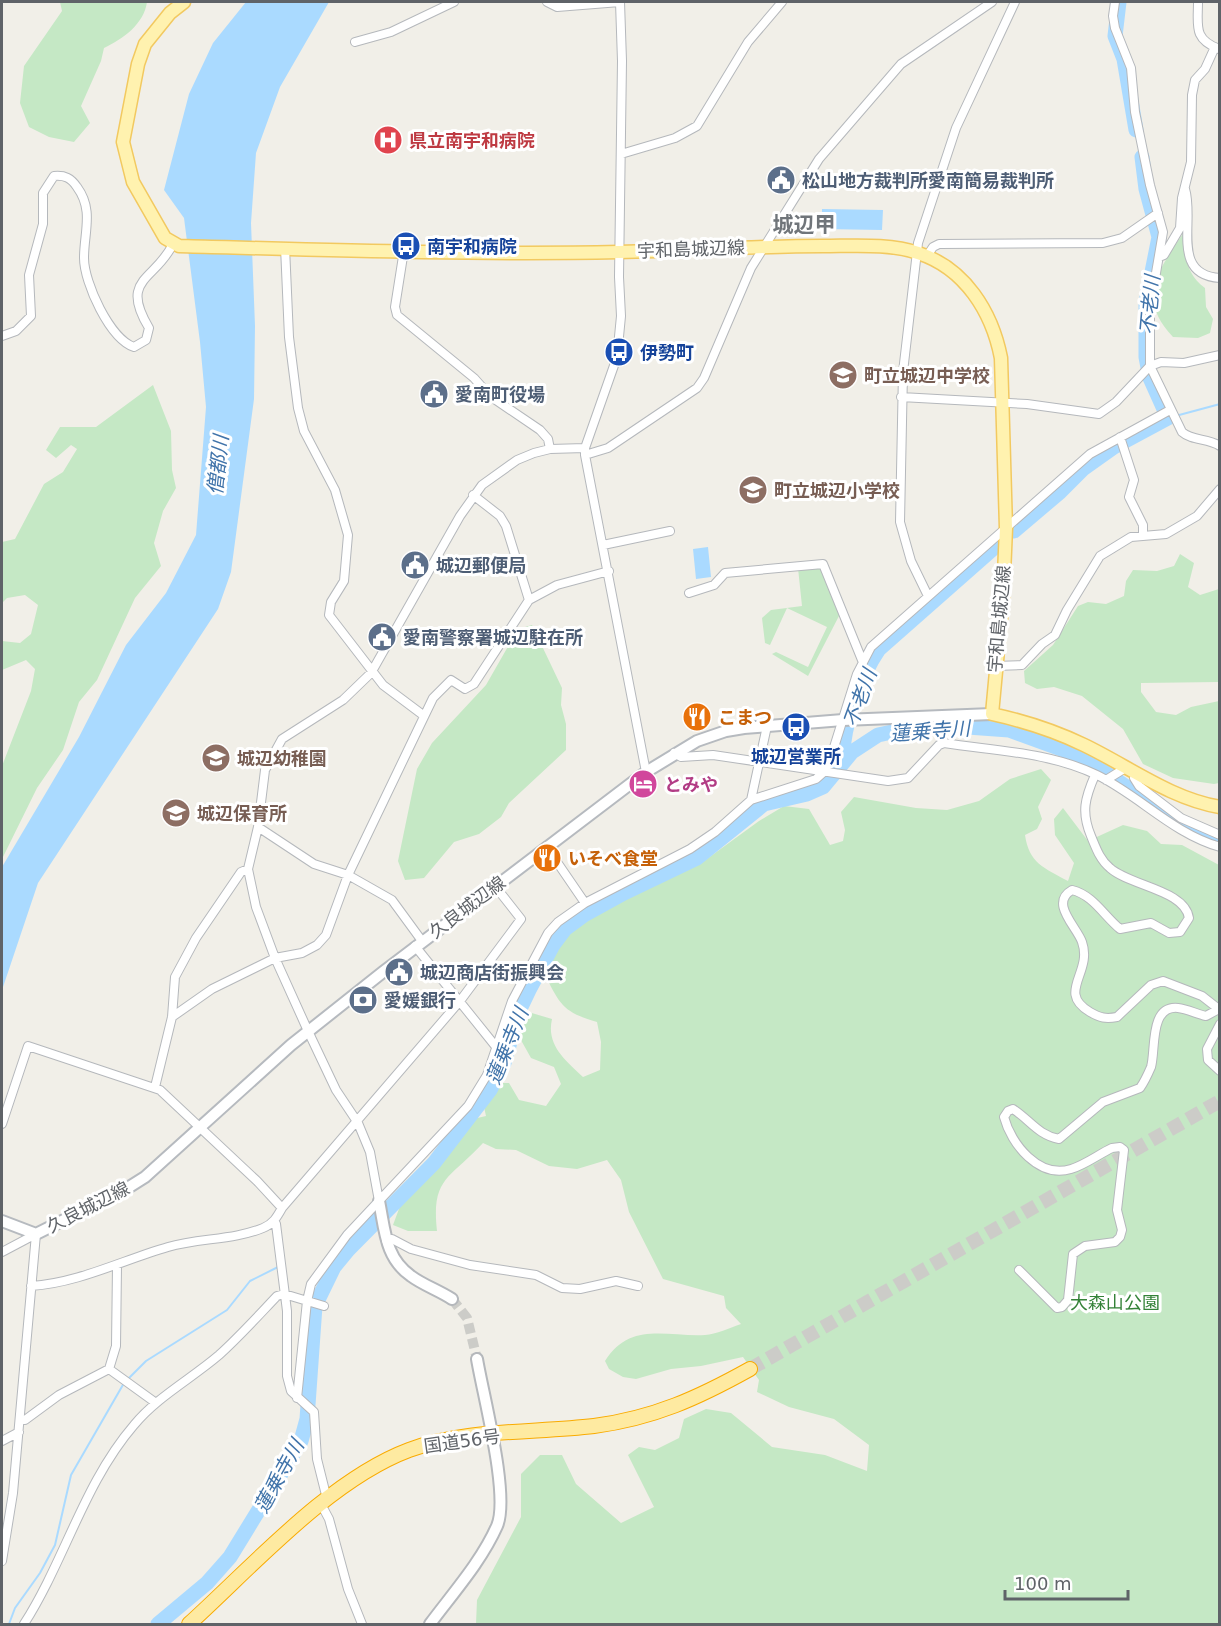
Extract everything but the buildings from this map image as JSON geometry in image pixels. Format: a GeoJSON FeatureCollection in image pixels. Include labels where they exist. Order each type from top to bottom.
{"type":"FeatureCollection","features":[{"type":"Feature","properties":{"kind":"highway","name":"国道56号"},"geometry":{"type":"LineString","coordinates":[[189,1624],[324,1502],[385,1460],[439,1441],[595,1426],[662,1413],[750,1369]]}},
{"type":"Feature","properties":{"kind":"main road"},"geometry":{"type":"LineString","coordinates":[[176,245],[165,238],[133,182],[123,142],[138,64],[145,44],[170,13],[184,2]]}},
{"type":"Feature","properties":{"kind":"main road","name":"宇和島城辺線"},"geometry":{"type":"LineString","coordinates":[[176,245],[619,252],[764,246],[852,246],[922,254],[958,277],[972,290],[987,314],[996,335],[1001,358],[1006,528],[1003,597],[992,714]]}},
{"type":"Feature","properties":{"kind":"main road"},"geometry":{"type":"LineString","coordinates":[[992,714],[1049,730],[1180,795],[1220,807]]}},
{"type":"Feature","properties":{"kind":"main road","name":"久良城辺線"},"geometry":{"type":"LineString","coordinates":[[2,1221],[36,1234],[126,1190],[201,1128],[308,1031],[546,846],[646,772],[697,741],[726,730],[767,726],[843,720],[992,714]]}},
{"type":"Feature","properties":{"kind":"main road"},"geometry":{"type":"LineString","coordinates":[[379,1201],[386,1240],[399,1267],[412,1277],[452,1299]]}},
{"type":"Feature","properties":{"kind":"main road"},"geometry":{"type":"LineString","coordinates":[[430,1624],[481,1555],[498,1524],[501,1504],[500,1480],[477,1359]]}},
{"type":"Feature","properties":{"kind":"street"},"geometry":{"type":"LineString","coordinates":[[355,42],[391,32],[454,2]]}},
{"type":"Feature","properties":{"kind":"street"},"geometry":{"type":"LineString","coordinates":[[547,2],[557,7],[620,2],[621,316],[618,350],[585,452],[646,772]]}},
{"type":"Feature","properties":{"kind":"street"},"geometry":{"type":"LineString","coordinates":[[621,154],[675,138],[697,126],[748,42],[782,2]]}},
{"type":"Feature","properties":{"kind":"street"},"geometry":{"type":"LineString","coordinates":[[379,1201],[370,1152],[358,1123],[336,1090],[308,1031],[275,958],[256,907],[248,869],[258,828],[265,770],[275,748],[294,730],[349,696],[371,672],[474,495],[489,478],[517,460],[550,449],[585,452],[608,448],[697,388],[704,378],[751,268],[819,159],[901,64],[992,2]]}},
{"type":"Feature","properties":{"kind":"street"},"geometry":{"type":"LineString","coordinates":[[928,596],[911,561],[900,522],[902,397],[922,254],[938,177],[956,128],[1015,2]]}},
{"type":"Feature","properties":{"kind":"street"},"geometry":{"type":"LineString","coordinates":[[1115,2],[1114,28],[1131,68],[1135,112],[1162,232],[1150,308],[1150,366],[1182,432],[1187,437],[1205,439],[1220,446]]}},
{"type":"Feature","properties":{"kind":"street"},"geometry":{"type":"LineString","coordinates":[[1159,257],[1169,247],[1180,228],[1185,187],[1191,162],[1192,94],[1195,80],[1205,69],[1217,48],[1204,42],[1198,33],[1198,2]]}},
{"type":"Feature","properties":{"kind":"street"},"geometry":{"type":"LineString","coordinates":[[2,336],[16,331],[30,316],[29,275],[43,224],[43,193],[47,182],[54,176],[63,175],[74,182],[87,206],[88,225],[84,260],[92,291],[114,334],[125,344],[134,347],[146,340],[149,328],[138,307],[137,295],[141,283],[176,245]]}},
{"type":"Feature","properties":{"kind":"street"},"geometry":{"type":"LineString","coordinates":[[1185,187],[1189,200],[1189,256],[1196,272],[1206,277],[1220,278]]}},
{"type":"Feature","properties":{"kind":"street"},"geometry":{"type":"LineString","coordinates":[[922,254],[939,244],[1103,243],[1122,238],[1158,213]]}},
{"type":"Feature","properties":{"kind":"street"},"geometry":{"type":"LineString","coordinates":[[281,248],[298,408],[304,431],[335,490],[348,535],[346,571],[328,609],[329,615],[371,672],[398,698],[423,715]]}},
{"type":"Feature","properties":{"kind":"street"},"geometry":{"type":"LineString","coordinates":[[404,250],[395,307],[397,315],[474,378],[490,396],[540,430],[548,439],[550,449]]}},
{"type":"Feature","properties":{"kind":"street"},"geometry":{"type":"LineString","coordinates":[[902,397],[1003,402],[1099,414],[1112,406],[1150,366],[1161,362],[1184,363],[1220,355]]}},
{"type":"Feature","properties":{"kind":"street"},"geometry":{"type":"LineString","coordinates":[[300,1400],[307,1301],[312,1284],[334,1251],[468,1106],[487,1075],[512,1001],[548,933],[571,910],[690,849],[715,832],[751,800],[816,779],[825,771],[862,660],[886,633],[1090,454],[1170,410]]}},
{"type":"Feature","properties":{"kind":"street"},"geometry":{"type":"LineString","coordinates":[[1120,437],[1134,480],[1129,497],[1143,525],[1143,536]]}},
{"type":"Feature","properties":{"kind":"street"},"geometry":{"type":"LineString","coordinates":[[995,666],[1022,665],[1042,644],[1055,635],[1067,610],[1100,556],[1131,537],[1166,534],[1197,516],[1220,489]]}},
{"type":"Feature","properties":{"kind":"street"},"geometry":{"type":"LineString","coordinates":[[474,495],[500,516],[506,526],[529,600]]}},
{"type":"Feature","properties":{"kind":"street"},"geometry":{"type":"LineString","coordinates":[[603,544],[670,531]]}},
{"type":"Feature","properties":{"kind":"street"},"geometry":{"type":"LineString","coordinates":[[689,593],[714,585],[725,573],[823,564],[862,660]]}},
{"type":"Feature","properties":{"kind":"street"},"geometry":{"type":"LineString","coordinates":[[172,1017],[212,989],[275,958],[302,953],[317,945],[326,935],[348,875],[433,698],[451,680],[465,689],[474,684],[529,600],[557,585],[609,571]]}},
{"type":"Feature","properties":{"kind":"street"},"geometry":{"type":"LineString","coordinates":[[751,800],[767,726]]}},
{"type":"Feature","properties":{"kind":"street"},"geometry":{"type":"LineString","coordinates":[[675,753],[681,757],[713,755],[888,781],[908,778],[939,745],[944,743],[1050,758],[1106,780],[1186,834],[1220,847]]}},
{"type":"Feature","properties":{"kind":"street"},"geometry":{"type":"LineString","coordinates":[[1106,780],[1131,770],[1139,786],[1181,818],[1220,835]]}},
{"type":"Feature","properties":{"kind":"street"},"geometry":{"type":"LineString","coordinates":[[1019,1270],[1050,1302],[1057,1308],[1062,1307],[1068,1300],[1073,1254],[1085,1246],[1115,1242],[1120,1237],[1122,1230],[1117,1210],[1124,1150],[1120,1147],[1112,1148],[1071,1169],[1060,1171],[1040,1166],[1024,1155],[1007,1129],[1004,1117],[1008,1111],[1013,1109],[1037,1131],[1059,1139],[1103,1102],[1140,1088],[1152,1065],[1156,1029],[1160,1017],[1168,1010],[1178,1008],[1206,1016],[1219,1010],[1202,996],[1163,981],[1151,985],[1117,1017],[1097,1016],[1078,1005],[1074,996],[1085,957],[1082,941],[1064,911],[1063,899],[1067,893],[1072,890],[1080,892],[1095,902],[1106,917],[1120,929],[1151,923],[1169,933],[1180,933],[1190,918],[1184,905],[1167,894],[1123,877],[1109,868],[1098,854],[1083,809],[1086,795],[1095,775]]}},
{"type":"Feature","properties":{"kind":"street"},"geometry":{"type":"LineString","coordinates":[[258,828],[314,864],[348,875],[392,900],[419,944],[497,1048]]}},
{"type":"Feature","properties":{"kind":"street"},"geometry":{"type":"LineString","coordinates":[[546,846],[585,903]]}},
{"type":"Feature","properties":{"kind":"street"},"geometry":{"type":"LineString","coordinates":[[155,1087],[172,1017],[173,987],[183,961],[241,872],[248,869]]}},
{"type":"Feature","properties":{"kind":"street"},"geometry":{"type":"LineString","coordinates":[[31,1286],[117,1266],[168,1246],[209,1237],[244,1234],[274,1221],[282,1208],[358,1123],[460,1001],[521,919],[495,886]]}},
{"type":"Feature","properties":{"kind":"street"},"geometry":{"type":"LineString","coordinates":[[1220,1023],[1207,1050],[1208,1060],[1220,1071]]}},
{"type":"Feature","properties":{"kind":"street"},"geometry":{"type":"LineString","coordinates":[[2,1124],[28,1046],[74,1063],[155,1087],[201,1128],[282,1208]]}},
{"type":"Feature","properties":{"kind":"street"},"geometry":{"type":"LineString","coordinates":[[274,1221],[283,1268],[287,1311],[287,1376],[291,1391],[314,1412],[316,1459],[324,1502],[348,1589],[362,1624]]}},
{"type":"Feature","properties":{"kind":"street"},"geometry":{"type":"LineString","coordinates":[[2,1252],[36,1234]]}},
{"type":"Feature","properties":{"kind":"street"},"geometry":{"type":"LineString","coordinates":[[2,1561],[13,1493],[36,1234]]}},
{"type":"Feature","properties":{"kind":"street"},"geometry":{"type":"LineString","coordinates":[[386,1240],[392,1239],[411,1249],[470,1264],[536,1275],[562,1288],[580,1289],[616,1281],[628,1281],[638,1286]]}},
{"type":"Feature","properties":{"kind":"street"},"geometry":{"type":"LineString","coordinates":[[20,1420],[25,1420],[59,1395],[109,1369],[116,1346],[117,1266]]}},
{"type":"Feature","properties":{"kind":"street"},"geometry":{"type":"LineString","coordinates":[[24,1624],[113,1453],[135,1424],[156,1403],[220,1354],[277,1296],[284,1294],[324,1306]]}},
{"type":"Feature","properties":{"kind":"street"},"geometry":{"type":"LineString","coordinates":[[109,1369],[156,1403]]}},
{"type":"Feature","properties":{"kind":"street"},"geometry":{"type":"LineString","coordinates":[[2,1441],[19,1432]]}},
{"type":"Feature","properties":{"kind":"green space"},"geometry":{"type":"Polygon","coordinates":[[[60,2],[147,2],[142,17],[132,30],[104,48],[101,61],[81,106],[90,123],[74,142],[49,137],[29,127],[20,103],[24,66],[62,11],[60,2]]]}},
{"type":"Feature","properties":{"kind":"green space"},"geometry":{"type":"Polygon","coordinates":[[[1184,232],[1187,263],[1194,277],[1205,288],[1206,307],[1213,319],[1210,333],[1198,338],[1173,337],[1162,323],[1156,310],[1154,297],[1155,284],[1160,271],[1184,232]]]}},
{"type":"Feature","properties":{"kind":"green space"},"geometry":{"type":"Polygon","coordinates":[[[153,385],[171,431],[172,470],[176,488],[163,511],[154,543],[161,566],[135,598],[97,680],[79,702],[63,750],[37,788],[2,859],[2,766],[31,691],[35,669],[26,660],[2,670],[2,641],[20,643],[31,634],[38,605],[25,595],[7,598],[2,603],[2,542],[15,539],[44,484],[63,472],[77,449],[71,445],[56,458],[46,450],[60,427],[96,427],[153,385]]]}},
{"type":"Feature","properties":{"kind":"green space"},"geometry":{"type":"Polygon","coordinates":[[[1180,554],[1194,563],[1188,587],[1200,595],[1219,589],[1219,682],[1141,683],[1141,692],[1156,712],[1176,715],[1191,707],[1219,701],[1219,783],[1214,784],[1173,778],[1143,764],[1123,729],[1082,696],[1054,687],[1037,689],[1025,683],[1024,671],[1053,645],[1078,606],[1088,602],[1106,604],[1124,596],[1126,581],[1133,570],[1157,571],[1174,566],[1180,554]]]}},
{"type":"Feature","properties":{"kind":"green space"},"geometry":{"type":"Polygon","coordinates":[[[823,567],[840,614],[808,676],[772,654],[776,652],[808,667],[827,627],[787,608],[770,645],[765,643],[762,618],[771,610],[802,606],[798,568],[823,567]]]}},
{"type":"Feature","properties":{"kind":"green space"},"geometry":{"type":"Polygon","coordinates":[[[532,625],[562,688],[561,705],[566,724],[566,750],[509,803],[501,817],[479,834],[454,842],[424,878],[405,880],[398,861],[417,769],[432,743],[486,685],[518,629],[532,625]]]}},
{"type":"Feature","properties":{"kind":"green space","name":"大森山公園"},"geometry":{"type":"Polygon","coordinates":[[[1041,769],[1051,780],[1038,807],[1042,819],[1037,829],[1025,835],[1027,844],[1039,864],[1068,881],[1074,863],[1055,835],[1054,819],[1063,808],[1088,841],[1123,825],[1147,831],[1161,844],[1182,845],[1219,865],[1219,1624],[476,1624],[477,1600],[521,1517],[521,1474],[540,1455],[562,1455],[576,1484],[621,1523],[654,1507],[628,1455],[639,1447],[655,1450],[679,1438],[684,1419],[706,1409],[731,1413],[772,1447],[825,1455],[867,1471],[869,1445],[834,1419],[789,1407],[757,1392],[759,1380],[743,1357],[701,1366],[671,1369],[636,1379],[623,1377],[609,1369],[605,1361],[615,1348],[626,1340],[650,1334],[705,1335],[741,1324],[726,1308],[724,1296],[663,1279],[629,1212],[621,1180],[607,1160],[577,1169],[549,1166],[516,1150],[496,1149],[483,1143],[452,1172],[440,1189],[436,1213],[437,1231],[408,1231],[393,1225],[403,1198],[422,1174],[473,1119],[486,1116],[484,1107],[497,1083],[509,1083],[519,1100],[546,1106],[561,1084],[554,1067],[531,1058],[517,1033],[525,1011],[552,1019],[554,1044],[583,1077],[600,1070],[601,1042],[597,1022],[576,1014],[563,1005],[544,973],[570,929],[604,906],[637,888],[700,864],[759,821],[784,806],[809,809],[830,845],[843,841],[845,830],[841,812],[854,797],[916,808],[947,810],[979,801],[1010,779],[1041,769]]]}},
{"type":"Feature","properties":{"kind":"water","name":"僧都川"},"geometry":{"type":"Polygon","coordinates":[[[246,2],[329,2],[280,87],[256,153],[251,223],[255,326],[254,399],[231,572],[218,609],[38,883],[2,990],[2,867],[79,737],[126,645],[166,593],[196,535],[206,407],[200,342],[184,218],[164,190],[189,94],[213,43],[246,2]]]}},
{"type":"Feature","properties":{"kind":"water"},"geometry":{"type":"Polygon","coordinates":[[[822,209],[883,210],[882,230],[822,229],[822,209]]]}},
{"type":"Feature","properties":{"kind":"water"},"geometry":{"type":"Polygon","coordinates":[[[708,547],[711,577],[696,579],[693,549],[708,547]]]}},
{"type":"Feature","properties":{"kind":"waterway","name":"不老川"},"geometry":{"type":"LineString","coordinates":[[1119,2],[1115,36],[1124,59],[1136,130]]}},
{"type":"Feature","properties":{"kind":"waterway","name":"不老川"},"geometry":{"type":"LineString","coordinates":[[1014,531],[1083,469],[1114,447],[1168,418],[1150,378],[1146,357],[1146,302],[1159,237],[1146,189],[1142,157]]}},
{"type":"Feature","properties":{"kind":"waterway"},"geometry":{"type":"LineString","coordinates":[[1168,418],[1220,404]]}},
{"type":"Feature","properties":{"kind":"waterway","name":"不老川"},"geometry":{"type":"LineString","coordinates":[[843,761],[849,718],[859,687],[879,649],[997,545]]}},
{"type":"Feature","properties":{"kind":"waterway","name":"蓮乗寺川"},"geometry":{"type":"LineString","coordinates":[[158,1624],[207,1583],[230,1557],[301,1441],[307,1419],[315,1306],[334,1267],[434,1163],[490,1090],[504,1063],[519,1011],[553,945],[565,929],[584,915],[624,893],[697,858],[764,804],[807,794],[823,787],[852,752],[878,735],[901,730],[954,726],[1009,730],[1064,750],[1094,765],[1187,828],[1220,841]]}},
{"type":"Feature","properties":{"kind":"waterway"},"geometry":{"type":"LineString","coordinates":[[128,1379],[146,1361],[227,1310],[250,1281],[280,1266]]}},
{"type":"Feature","properties":{"kind":"waterway"},"geometry":{"type":"LineString","coordinates":[[9,1624],[15,1608],[40,1573],[55,1545],[71,1475],[124,1383]]}},
{"type":"Feature","properties":{"kind":"tunnel"},"geometry":{"type":"LineString","coordinates":[[750,1369],[1220,1101]]}},
{"type":"Feature","properties":{"kind":"tunnel"},"geometry":{"type":"LineString","coordinates":[[452,1299],[467,1318],[477,1359]]}},
{"type":"Feature","properties":{"kind":"place","name":"県立南宇和病院"},"geometry":{"type":"Point","coordinates":[388,140]}},
{"type":"Feature","properties":{"kind":"place","name":"松山地方裁判所愛南簡易裁判所"},"geometry":{"type":"Point","coordinates":[781,180]}},
{"type":"Feature","properties":{"kind":"place","name":"南宇和病院"},"geometry":{"type":"Point","coordinates":[406,246]}},
{"type":"Feature","properties":{"kind":"place","name":"伊勢町"},"geometry":{"type":"Point","coordinates":[619,352]}},
{"type":"Feature","properties":{"kind":"place","name":"町立城辺中学校"},"geometry":{"type":"Point","coordinates":[843,375]}},
{"type":"Feature","properties":{"kind":"place","name":"愛南町役場"},"geometry":{"type":"Point","coordinates":[434,394]}},
{"type":"Feature","properties":{"kind":"place","name":"町立城辺小学校"},"geometry":{"type":"Point","coordinates":[753,490]}},
{"type":"Feature","properties":{"kind":"place","name":"城辺郵便局"},"geometry":{"type":"Point","coordinates":[415,565]}},
{"type":"Feature","properties":{"kind":"place","name":"愛南警察署城辺駐在所"},"geometry":{"type":"Point","coordinates":[382,637]}},
{"type":"Feature","properties":{"kind":"place","name":"こまつ"},"geometry":{"type":"Point","coordinates":[697,717]}},
{"type":"Feature","properties":{"kind":"place","name":"城辺営業所"},"geometry":{"type":"Point","coordinates":[796,727]}},
{"type":"Feature","properties":{"kind":"place","name":"城辺幼稚園"},"geometry":{"type":"Point","coordinates":[216,758]}},
{"type":"Feature","properties":{"kind":"place","name":"とみや"},"geometry":{"type":"Point","coordinates":[643,784]}},
{"type":"Feature","properties":{"kind":"place","name":"城辺保育所"},"geometry":{"type":"Point","coordinates":[176,813]}},
{"type":"Feature","properties":{"kind":"place","name":"いそべ食堂"},"geometry":{"type":"Point","coordinates":[547,858]}},
{"type":"Feature","properties":{"kind":"place","name":"城辺商店街振興会"},"geometry":{"type":"Point","coordinates":[399,972]}},
{"type":"Feature","properties":{"kind":"place","name":"愛媛銀行"},"geometry":{"type":"Point","coordinates":[363,1000]}},
{"type":"Feature","properties":{"kind":"district","name":"城辺甲"},"geometry":{"type":"Point","coordinates":[804,225]}}]}
